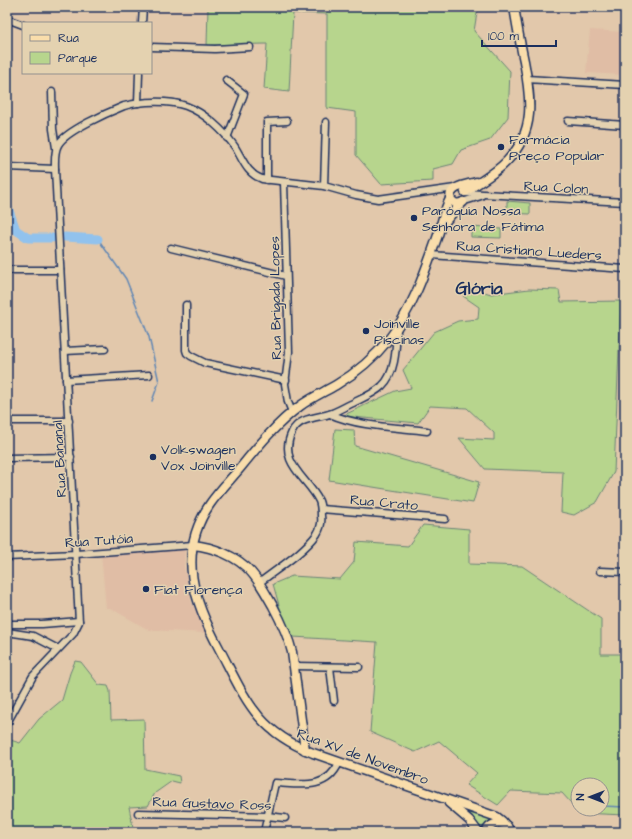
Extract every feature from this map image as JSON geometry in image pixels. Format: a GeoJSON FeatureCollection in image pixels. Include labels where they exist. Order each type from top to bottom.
{"type":"FeatureCollection","features":[{"type":"Feature","properties":{"kind":"main road","name":"Rua XV de Novembro"},"geometry":{"type":"LineString","coordinates":[[440,228],[465,197],[482,180],[506,162],[523,138],[528,125],[530,109],[527,79],[514,7]]}},
{"type":"Feature","properties":{"kind":"main road","name":"Rua XV de Novembro"},"geometry":{"type":"LineString","coordinates":[[456,188],[482,180]]}},
{"type":"Feature","properties":{"kind":"main road"},"geometry":{"type":"LineString","coordinates":[[456,188],[462,189],[465,197],[455,204],[450,198],[452,191],[456,188]]}},
{"type":"Feature","properties":{"kind":"main road","name":"Rua XV de Novembro"},"geometry":{"type":"LineString","coordinates":[[450,198],[431,255],[413,301],[397,329],[377,353],[357,372],[337,385],[304,402],[270,432],[210,505],[200,524],[193,545],[191,570],[198,604],[213,637],[256,714],[268,727],[287,741],[305,750],[497,817],[509,829]]}},
{"type":"Feature","properties":{"kind":"main road"},"geometry":{"type":"LineString","coordinates":[[193,545],[219,551],[236,560],[252,572],[285,629],[290,643],[294,666],[305,750]]}},
{"type":"Feature","properties":{"kind":"main road","name":"Rua XV de Novembro"},"geometry":{"type":"LineString","coordinates":[[444,799],[462,814],[478,832]]}},
{"type":"Feature","properties":{"kind":"main road"},"geometry":{"type":"LineString","coordinates":[[486,832],[489,827],[494,824],[498,824],[509,829]]}},
{"type":"Feature","properties":{"kind":"street"},"geometry":{"type":"LineString","coordinates":[[142,22],[143,7]]}},
{"type":"Feature","properties":{"kind":"street"},"geometry":{"type":"LineString","coordinates":[[7,19],[22,25]]}},
{"type":"Feature","properties":{"kind":"street"},"geometry":{"type":"LineString","coordinates":[[152,47],[215,49],[250,46]]}},
{"type":"Feature","properties":{"kind":"street"},"geometry":{"type":"LineString","coordinates":[[138,103],[140,74]]}},
{"type":"Feature","properties":{"kind":"street"},"geometry":{"type":"LineString","coordinates":[[527,79],[625,85]]}},
{"type":"Feature","properties":{"kind":"street"},"geometry":{"type":"LineString","coordinates":[[226,80],[244,94],[227,138]]}},
{"type":"Feature","properties":{"kind":"street","name":"Rua Bananal"},"geometry":{"type":"LineString","coordinates":[[52,92],[79,621]]}},
{"type":"Feature","properties":{"kind":"street"},"geometry":{"type":"LineString","coordinates":[[56,148],[63,138],[70,133],[120,108],[138,103],[160,102],[186,106],[208,119],[236,149],[250,172],[255,176],[267,180],[324,186],[356,195],[378,199],[456,188]]}},
{"type":"Feature","properties":{"kind":"street"},"geometry":{"type":"LineString","coordinates":[[267,180],[268,122],[287,121]]}},
{"type":"Feature","properties":{"kind":"street"},"geometry":{"type":"LineString","coordinates":[[568,121],[625,125]]}},
{"type":"Feature","properties":{"kind":"street"},"geometry":{"type":"LineString","coordinates":[[324,186],[326,122]]}},
{"type":"Feature","properties":{"kind":"street"},"geometry":{"type":"LineString","coordinates":[[7,167],[55,169]]}},
{"type":"Feature","properties":{"kind":"street","name":"Rua Brigada Lopes"},"geometry":{"type":"LineString","coordinates":[[284,182],[289,352],[286,393],[292,412]]}},
{"type":"Feature","properties":{"kind":"street"},"geometry":{"type":"LineString","coordinates":[[431,191],[450,198]]}},
{"type":"Feature","properties":{"kind":"street","name":"Rua Colon"},"geometry":{"type":"LineString","coordinates":[[465,197],[485,195],[625,202]]}},
{"type":"Feature","properties":{"kind":"street"},"geometry":{"type":"LineString","coordinates":[[171,248],[286,276]]}},
{"type":"Feature","properties":{"kind":"street","name":"Rua Cristiano Lueders"},"geometry":{"type":"LineString","coordinates":[[431,255],[625,269]]}},
{"type":"Feature","properties":{"kind":"street"},"geometry":{"type":"LineString","coordinates":[[7,270],[60,270]]}},
{"type":"Feature","properties":{"kind":"street"},"geometry":{"type":"LineString","coordinates":[[186,305],[186,350],[191,356],[205,363],[286,380]]}},
{"type":"Feature","properties":{"kind":"street"},"geometry":{"type":"LineString","coordinates":[[259,583],[305,546],[314,537],[321,524],[321,509],[315,496],[295,470],[291,462],[288,448],[291,433],[300,423],[330,414],[374,392],[386,382],[389,378],[392,367],[397,329]]}},
{"type":"Feature","properties":{"kind":"street"},"geometry":{"type":"LineString","coordinates":[[65,351],[105,349]]}},
{"type":"Feature","properties":{"kind":"street"},"geometry":{"type":"LineString","coordinates":[[66,380],[149,375]]}},
{"type":"Feature","properties":{"kind":"street"},"geometry":{"type":"LineString","coordinates":[[330,414],[343,420],[357,423],[427,431]]}},
{"type":"Feature","properties":{"kind":"street"},"geometry":{"type":"LineString","coordinates":[[7,421],[69,421]]}},
{"type":"Feature","properties":{"kind":"street"},"geometry":{"type":"LineString","coordinates":[[7,458],[71,457]]}},
{"type":"Feature","properties":{"kind":"street","name":"Rua Crato"},"geometry":{"type":"LineString","coordinates":[[321,509],[445,519]]}},
{"type":"Feature","properties":{"kind":"street","name":"Rua Tutóia"},"geometry":{"type":"LineString","coordinates":[[7,557],[76,554],[193,545]]}},
{"type":"Feature","properties":{"kind":"street"},"geometry":{"type":"LineString","coordinates":[[600,571],[625,572]]}},
{"type":"Feature","properties":{"kind":"street"},"geometry":{"type":"LineString","coordinates":[[7,624],[42,624],[79,621],[75,630],[33,676],[7,723]]}},
{"type":"Feature","properties":{"kind":"street"},"geometry":{"type":"LineString","coordinates":[[7,632],[33,636],[58,649]]}},
{"type":"Feature","properties":{"kind":"street"},"geometry":{"type":"LineString","coordinates":[[294,666],[359,667]]}},
{"type":"Feature","properties":{"kind":"street"},"geometry":{"type":"LineString","coordinates":[[330,666],[334,701]]}},
{"type":"Feature","properties":{"kind":"street"},"geometry":{"type":"LineString","coordinates":[[264,832],[275,783],[316,784],[328,778],[339,763]]}},
{"type":"Feature","properties":{"kind":"street","name":"Rua Gustavo Ross"},"geometry":{"type":"LineString","coordinates":[[138,812],[267,816],[285,818]]}},
{"type":"Feature","properties":{"kind":"shaded area"},"geometry":{"type":"Polygon","coordinates":[[[590,30],[625,32],[625,75],[586,73],[590,30]]]}},
{"type":"Feature","properties":{"kind":"shaded area","name":"Fiat Florença"},"geometry":{"type":"Polygon","coordinates":[[[184,547],[184,566],[191,601],[206,633],[149,630],[110,608],[106,608],[101,553],[184,547]]]}},
{"type":"Feature","properties":{"kind":"green space"},"geometry":{"type":"Polygon","coordinates":[[[208,7],[478,7],[474,31],[510,71],[508,117],[490,140],[461,150],[453,164],[433,169],[433,181],[381,184],[356,155],[356,112],[327,108],[327,14],[293,13],[289,92],[264,89],[267,44],[207,45],[208,7]]]}},
{"type":"Feature","properties":{"kind":"green space"},"geometry":{"type":"Polygon","coordinates":[[[507,201],[530,203],[530,214],[507,213],[507,201]]]}},
{"type":"Feature","properties":{"kind":"green space"},"geometry":{"type":"Polygon","coordinates":[[[471,227],[501,229],[501,238],[471,237],[471,227]]]}},
{"type":"Feature","properties":{"kind":"green space"},"geometry":{"type":"Polygon","coordinates":[[[529,289],[559,290],[561,302],[621,301],[614,472],[597,502],[574,515],[561,512],[563,472],[485,469],[459,438],[494,440],[494,433],[467,408],[430,406],[418,423],[342,416],[395,391],[411,388],[403,370],[434,332],[458,321],[478,319],[479,307],[463,296],[478,290],[491,294],[529,289]]]}},
{"type":"Feature","properties":{"kind":"green space"},"geometry":{"type":"Polygon","coordinates":[[[335,429],[354,430],[355,446],[479,482],[473,503],[329,480],[335,429]]]}},
{"type":"Feature","properties":{"kind":"green space"},"geometry":{"type":"Polygon","coordinates":[[[423,525],[469,529],[469,564],[522,566],[601,619],[601,654],[625,654],[625,815],[610,814],[610,777],[570,777],[570,802],[562,793],[511,791],[498,805],[466,785],[477,773],[439,741],[415,752],[370,732],[377,642],[293,637],[281,612],[273,584],[292,576],[340,579],[354,562],[356,542],[408,546],[423,525]]]}},
{"type":"Feature","properties":{"kind":"green space"},"geometry":{"type":"Polygon","coordinates":[[[75,661],[81,662],[99,685],[108,686],[110,691],[111,720],[144,719],[145,769],[179,776],[180,783],[172,781],[155,793],[148,806],[129,807],[134,832],[7,832],[7,739],[20,743],[39,719],[62,700],[75,661]]]}},
{"type":"Feature","properties":{"kind":"green space"},"geometry":{"type":"Polygon","coordinates":[[[458,806],[497,821],[481,832],[458,806]]]}},
{"type":"Feature","properties":{"kind":"waterway"},"geometry":{"type":"LineString","coordinates":[[7,205],[16,230],[28,238],[52,238]]}},
{"type":"Feature","properties":{"kind":"waterway"},"geometry":{"type":"LineString","coordinates":[[65,237],[98,239]]}},
{"type":"Feature","properties":{"kind":"waterway"},"geometry":{"type":"LineString","coordinates":[[98,239],[126,279],[149,337],[159,382],[152,401]]}},
{"type":"Feature","properties":{"kind":"waterway"},"geometry":{"type":"LineString","coordinates":[[610,806],[625,807]]}},
{"type":"Feature","properties":{"kind":"place","name":"Farmácia Preço Popular"},"geometry":{"type":"Point","coordinates":[501,147]}},
{"type":"Feature","properties":{"kind":"place","name":"Paróquia Nossa Senhora de Fátima"},"geometry":{"type":"Point","coordinates":[414,218]}},
{"type":"Feature","properties":{"kind":"place","name":"Joinville Piscinas"},"geometry":{"type":"Point","coordinates":[366,331]}},
{"type":"Feature","properties":{"kind":"place","name":"Volkswagen Vox Joinville"},"geometry":{"type":"Point","coordinates":[153,457]}},
{"type":"Feature","properties":{"kind":"place","name":"Fiat Florença"},"geometry":{"type":"Point","coordinates":[146,589]}},
{"type":"Feature","properties":{"kind":"district","name":"Glória"},"geometry":{"type":"Point","coordinates":[479,288]}}]}
